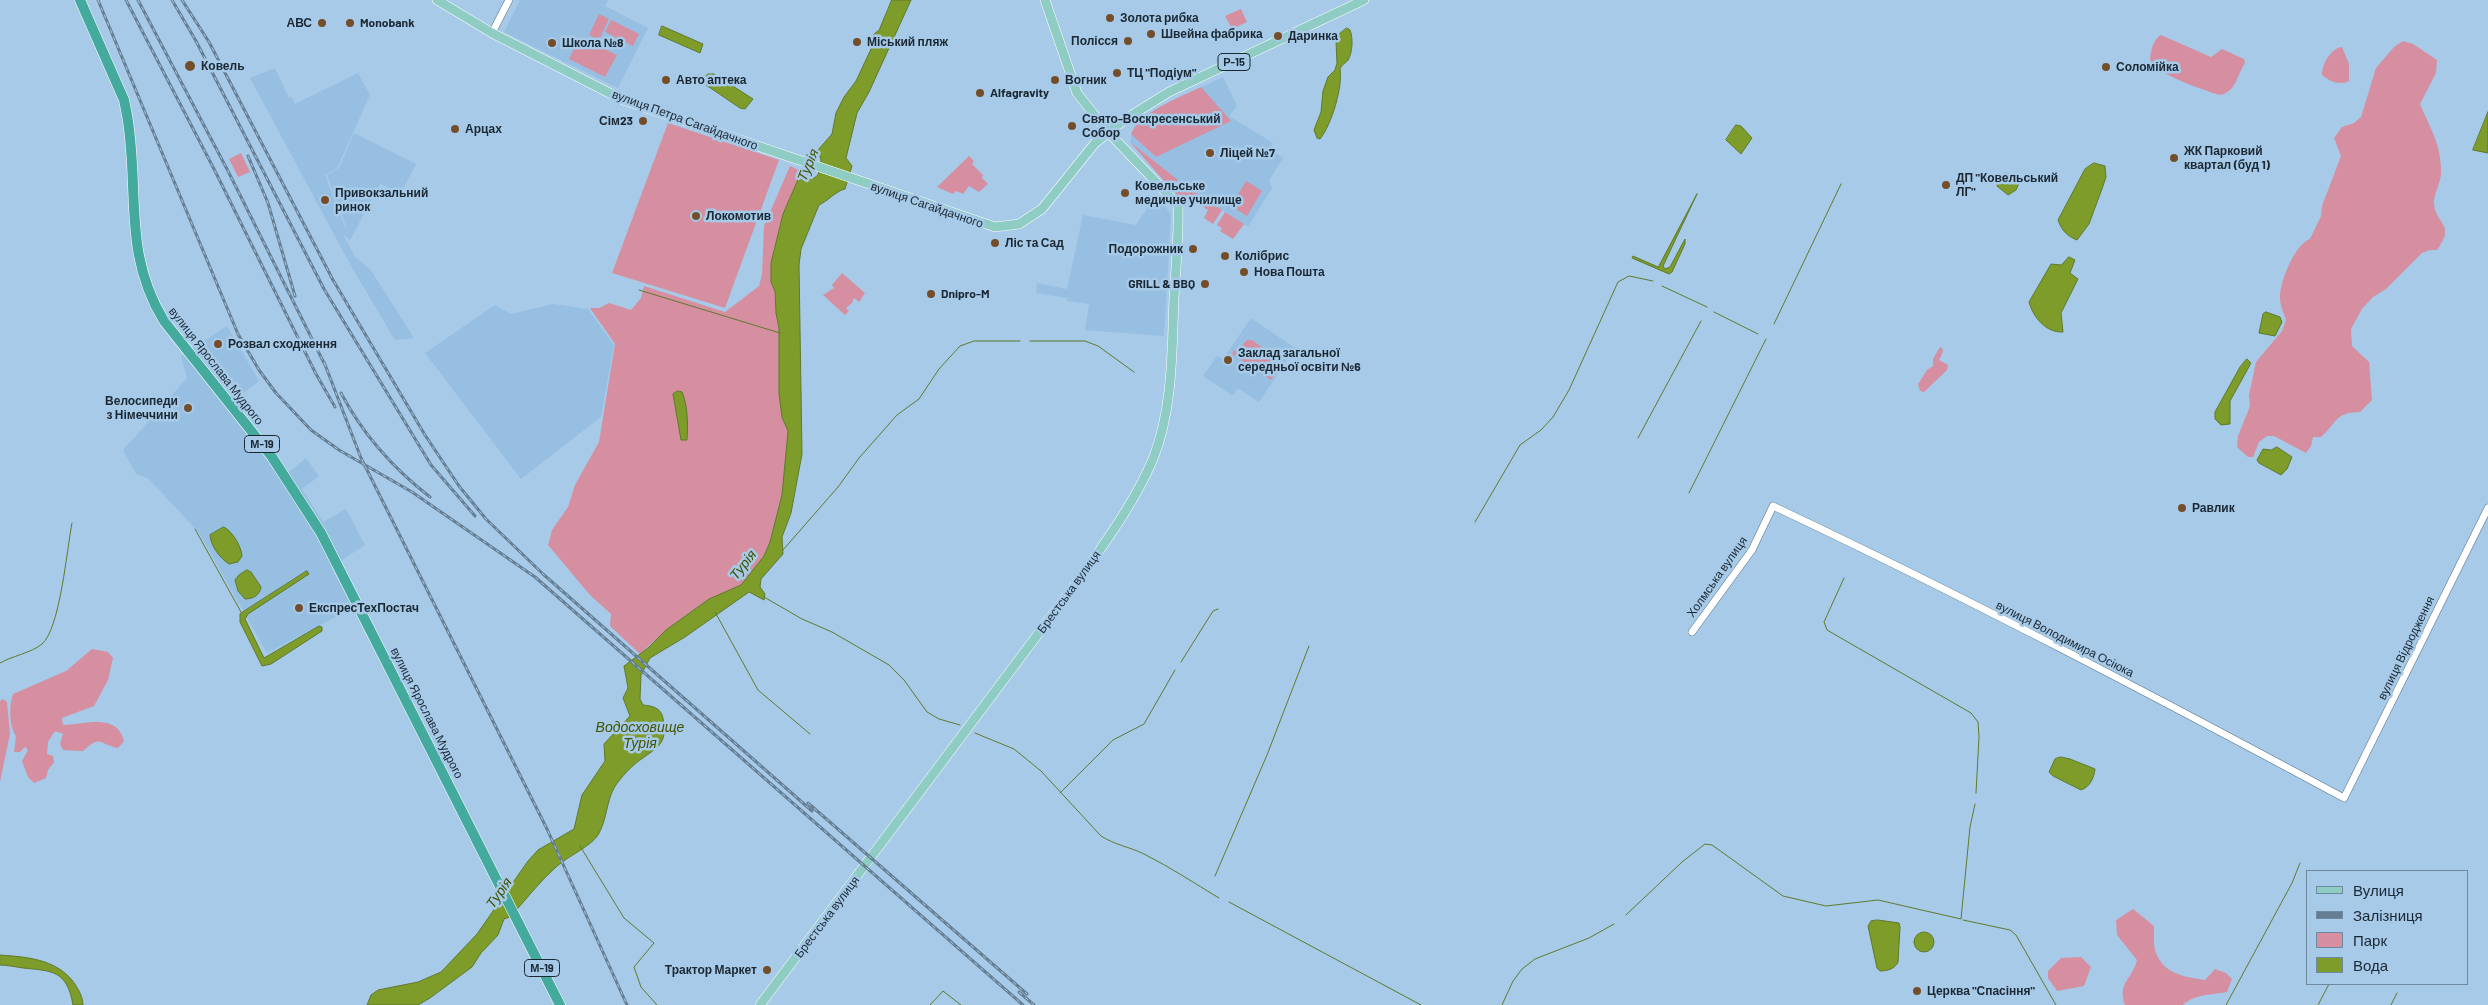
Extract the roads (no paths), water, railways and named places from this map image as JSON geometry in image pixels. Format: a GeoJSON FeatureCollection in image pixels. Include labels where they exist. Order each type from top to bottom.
{"type":"FeatureCollection","features":[{"type":"Feature","properties":{"kind":"highway","name":"вулиця Ярослава Мудрого"},"geometry":{"type":"LineString","coordinates":[[80,0],[124,100],[127,115],[138,260],[153,302],[164,321],[272,458],[304,504],[336,560],[560,1005]]}},
{"type":"Feature","properties":{"kind":"main road"},"geometry":{"type":"LineString","coordinates":[[437,0],[492,33]]}},
{"type":"Feature","properties":{"kind":"main road","name":"Брестська вулиця"},"geometry":{"type":"LineString","coordinates":[[760,1005],[1086,570],[1125,514],[1153,458],[1164,417],[1168,388],[1178,205],[1108,132],[1077,93],[1046,0]]}},
{"type":"Feature","properties":{"kind":"main road","name":"Р-15"},"geometry":{"type":"LineString","coordinates":[[1108,132],[1169,92],[1364,0]]}},
{"type":"Feature","properties":{"kind":"main road","name":"вулиця Петра Сагайдачного"},"geometry":{"type":"LineString","coordinates":[[492,33],[623,100],[800,162]]}},
{"type":"Feature","properties":{"kind":"main road","name":"вулиця Сагайдачного"},"geometry":{"type":"LineString","coordinates":[[800,162],[980,224],[1007,227],[1028,219],[1042,209],[1079,162],[1108,132]]}},
{"type":"Feature","properties":{"kind":"street"},"geometry":{"type":"LineString","coordinates":[[492,33],[509,0]]}},
{"type":"Feature","properties":{"kind":"street"},"geometry":{"type":"LineString","coordinates":[[482,27],[488,27],[497,23]]}},
{"type":"Feature","properties":{"kind":"street","name":"Холмська вулиця"},"geometry":{"type":"LineString","coordinates":[[1692,632],[1752,550],[1773,506]]}},
{"type":"Feature","properties":{"kind":"street","name":"вулиця Володимира Осіюка"},"geometry":{"type":"LineString","coordinates":[[1773,506],[1874,553],[2021,628],[2344,798]]}},
{"type":"Feature","properties":{"kind":"street","name":"вулиця Відродження"},"geometry":{"type":"LineString","coordinates":[[2344,798],[2488,508]]}},
{"type":"Feature","properties":{"kind":"water","name":"Водосховище Турія"},"geometry":{"type":"Polygon","coordinates":[[[892,0],[911,0],[869,92],[857,113],[846,158],[852,166],[845,189],[819,205],[801,249],[799,265],[802,454],[791,513],[782,537],[783,554],[761,579],[760,587],[765,594],[764,600],[749,592],[685,637],[650,658],[641,675],[640,699],[643,705],[656,708],[662,715],[664,733],[661,742],[654,750],[631,767],[614,788],[598,835],[556,867],[510,917],[504,919],[498,935],[481,953],[472,967],[418,1005],[367,1005],[371,995],[378,990],[418,982],[441,972],[477,934],[528,861],[538,850],[574,829],[582,795],[605,761],[604,744],[630,716],[623,698],[628,688],[624,666],[648,648],[666,630],[709,599],[741,585],[764,556],[770,542],[782,495],[788,431],[782,417],[779,394],[779,328],[775,291],[771,282],[771,263],[783,214],[800,175],[813,179],[818,175],[821,160],[818,150],[832,134],[836,113],[844,97],[856,81],[872,47],[872,36],[879,30],[892,0]]]}},
{"type":"Feature","properties":{"kind":"water"},"geometry":{"type":"Polygon","coordinates":[[[662,26],[703,44],[700,53],[659,35],[662,26]]]}},
{"type":"Feature","properties":{"kind":"water"},"geometry":{"type":"Polygon","coordinates":[[[1347,28],[1350,30],[1352,37],[1351,53],[1340,69],[1340,85],[1336,105],[1329,124],[1320,139],[1317,138],[1314,130],[1321,112],[1323,91],[1328,77],[1335,70],[1337,63],[1336,41],[1338,35],[1347,28]]]}},
{"type":"Feature","properties":{"kind":"water"},"geometry":{"type":"Polygon","coordinates":[[[708,74],[714,74],[753,99],[745,109],[740,108],[706,85],[704,79],[708,74]]]}},
{"type":"Feature","properties":{"kind":"water"},"geometry":{"type":"Polygon","coordinates":[[[2488,112],[2488,153],[2473,150],[2488,112]]]}},
{"type":"Feature","properties":{"kind":"water"},"geometry":{"type":"Polygon","coordinates":[[[1736,125],[1741,126],[1752,138],[1741,154],[1726,140],[1736,125]]]}},
{"type":"Feature","properties":{"kind":"water"},"geometry":{"type":"Polygon","coordinates":[[[2094,163],[2105,166],[2106,177],[2089,224],[2077,240],[2065,233],[2058,220],[2085,169],[2094,163]]]}},
{"type":"Feature","properties":{"kind":"water"},"geometry":{"type":"Polygon","coordinates":[[[2006,173],[2021,178],[2016,190],[2008,195],[1997,186],[1999,179],[2006,173]]]}},
{"type":"Feature","properties":{"kind":"water"},"geometry":{"type":"Polygon","coordinates":[[[1697,194],[1663,266],[1665,269],[1670,267],[1685,239],[1685,244],[1672,272],[1669,274],[1632,258],[1633,256],[1658,267],[1697,194]]]}},
{"type":"Feature","properties":{"kind":"water"},"geometry":{"type":"Polygon","coordinates":[[[2069,257],[2075,260],[2070,273],[2078,279],[2061,313],[2063,332],[2057,332],[2041,323],[2029,302],[2051,264],[2061,265],[2069,257]]]}},
{"type":"Feature","properties":{"kind":"water"},"geometry":{"type":"Polygon","coordinates":[[[2266,312],[2280,317],[2282,322],[2275,336],[2259,333],[2263,314],[2266,312]]]}},
{"type":"Feature","properties":{"kind":"water"},"geometry":{"type":"Polygon","coordinates":[[[2247,359],[2251,363],[2230,401],[2230,424],[2221,425],[2215,419],[2215,412],[2240,367],[2247,359]]]}},
{"type":"Feature","properties":{"kind":"water"},"geometry":{"type":"Polygon","coordinates":[[[678,391],[682,392],[685,403],[687,440],[681,440],[673,394],[678,391]]]}},
{"type":"Feature","properties":{"kind":"water"},"geometry":{"type":"Polygon","coordinates":[[[2277,447],[2292,457],[2287,469],[2281,475],[2257,460],[2263,449],[2271,450],[2277,447]]]}},
{"type":"Feature","properties":{"kind":"water"},"geometry":{"type":"Polygon","coordinates":[[[224,527],[233,536],[240,548],[242,556],[238,562],[229,564],[222,559],[212,544],[210,535],[224,527]]]}},
{"type":"Feature","properties":{"kind":"water"},"geometry":{"type":"Polygon","coordinates":[[[247,570],[251,572],[261,587],[256,596],[245,599],[238,591],[235,580],[247,570]]]}},
{"type":"Feature","properties":{"kind":"water"},"geometry":{"type":"Polygon","coordinates":[[[307,571],[309,574],[248,614],[245,619],[264,658],[319,626],[322,627],[322,631],[271,664],[262,666],[240,622],[240,614],[307,571]]]}},
{"type":"Feature","properties":{"kind":"water"},"geometry":{"type":"Polygon","coordinates":[[[2061,757],[2095,769],[2093,779],[2087,787],[2081,790],[2053,776],[2049,772],[2055,759],[2061,757]]]}},
{"type":"Feature","properties":{"kind":"water"},"geometry":{"type":"Polygon","coordinates":[[[1871,921],[1899,923],[1900,927],[1898,962],[1893,968],[1883,971],[1877,968],[1868,926],[1871,921]]]}},
{"type":"Feature","properties":{"kind":"water"},"geometry":{"type":"Polygon","coordinates":[[[1920,932],[1928,932],[1934,938],[1934,946],[1928,952],[1920,952],[1914,946],[1914,938],[1920,932]]]}},
{"type":"Feature","properties":{"kind":"water"},"geometry":{"type":"Polygon","coordinates":[[[0,955],[39,960],[57,968],[72,980],[81,995],[83,1005],[73,1005],[67,985],[57,974],[42,970],[0,965],[0,955]]]}},
{"type":"Feature","properties":{"kind":"waterway"},"geometry":{"type":"LineString","coordinates":[[1774,324],[1841,184]]}},
{"type":"Feature","properties":{"kind":"waterway"},"geometry":{"type":"LineString","coordinates":[[1475,522],[1520,445],[1541,430],[1553,417],[1569,390],[1618,282],[1629,276],[1653,281]]}},
{"type":"Feature","properties":{"kind":"waterway"},"geometry":{"type":"LineString","coordinates":[[1662,286],[1707,307]]}},
{"type":"Feature","properties":{"kind":"waterway"},"geometry":{"type":"LineString","coordinates":[[639,290],[780,333]]}},
{"type":"Feature","properties":{"kind":"waterway"},"geometry":{"type":"LineString","coordinates":[[1714,312],[1758,334]]}},
{"type":"Feature","properties":{"kind":"waterway"},"geometry":{"type":"LineString","coordinates":[[1638,438],[1701,321]]}},
{"type":"Feature","properties":{"kind":"waterway"},"geometry":{"type":"LineString","coordinates":[[1689,493],[1766,339]]}},
{"type":"Feature","properties":{"kind":"waterway"},"geometry":{"type":"LineString","coordinates":[[783,550],[897,415],[919,399],[939,369],[960,346],[974,341],[1020,341]]}},
{"type":"Feature","properties":{"kind":"waterway"},"geometry":{"type":"LineString","coordinates":[[1030,341],[1085,341],[1098,346],[1134,372]]}},
{"type":"Feature","properties":{"kind":"waterway"},"geometry":{"type":"LineString","coordinates":[[0,663],[38,647],[48,636],[58,606],[72,523]]}},
{"type":"Feature","properties":{"kind":"waterway"},"geometry":{"type":"LineString","coordinates":[[195,529],[241,612]]}},
{"type":"Feature","properties":{"kind":"waterway"},"geometry":{"type":"LineString","coordinates":[[1844,578],[1824,622],[1827,630],[1971,713],[1978,722],[1979,737],[1976,793]]}},
{"type":"Feature","properties":{"kind":"waterway"},"geometry":{"type":"LineString","coordinates":[[764,597],[802,619],[832,632],[889,665],[904,680],[927,712],[939,719],[960,725]]}},
{"type":"Feature","properties":{"kind":"waterway"},"geometry":{"type":"LineString","coordinates":[[1181,662],[1213,611],[1218,609]]}},
{"type":"Feature","properties":{"kind":"waterway"},"geometry":{"type":"LineString","coordinates":[[715,612],[758,690],[810,734]]}},
{"type":"Feature","properties":{"kind":"waterway"},"geometry":{"type":"LineString","coordinates":[[1215,876],[1267,755],[1309,646]]}},
{"type":"Feature","properties":{"kind":"waterway"},"geometry":{"type":"LineString","coordinates":[[1060,793],[1113,740],[1144,724],[1175,670]]}},
{"type":"Feature","properties":{"kind":"waterway"},"geometry":{"type":"LineString","coordinates":[[975,733],[1014,749],[1041,771],[1101,836],[1154,859],[1219,898]]}},
{"type":"Feature","properties":{"kind":"waterway"},"geometry":{"type":"LineString","coordinates":[[1626,915],[1682,862],[1705,844],[1712,845],[1783,896],[1826,906],[1878,900],[1961,919],[1970,827],[1975,804]]}},
{"type":"Feature","properties":{"kind":"waterway"},"geometry":{"type":"LineString","coordinates":[[580,846],[624,918],[654,943],[634,967],[641,987],[657,1005]]}},
{"type":"Feature","properties":{"kind":"waterway"},"geometry":{"type":"LineString","coordinates":[[2226,1005],[2292,883],[2300,863]]}},
{"type":"Feature","properties":{"kind":"waterway"},"geometry":{"type":"LineString","coordinates":[[1229,902],[1421,1005]]}},
{"type":"Feature","properties":{"kind":"waterway"},"geometry":{"type":"LineString","coordinates":[[1963,920],[2010,930],[2016,935],[2056,1005]]}},
{"type":"Feature","properties":{"kind":"waterway"},"geometry":{"type":"LineString","coordinates":[[1502,1005],[1513,981],[1522,969],[1535,959],[1589,938],[1614,924]]}},
{"type":"Feature","properties":{"kind":"waterway"},"geometry":{"type":"LineString","coordinates":[[2318,1005],[2328,985]]}},
{"type":"Feature","properties":{"kind":"waterway"},"geometry":{"type":"LineString","coordinates":[[930,1005],[943,991],[961,1005]]}},
{"type":"Feature","properties":{"kind":"waterway"},"geometry":{"type":"LineString","coordinates":[[2391,1005],[2397,993]]}},
{"type":"Feature","properties":{"kind":"railway"},"geometry":{"type":"LineString","coordinates":[[98,0],[238,334],[259,370],[276,393],[311,430],[339,450],[412,492],[535,577],[1023,1005]]}},
{"type":"Feature","properties":{"kind":"railway"},"geometry":{"type":"LineString","coordinates":[[126,0],[214,169],[316,374],[335,407]]}},
{"type":"Feature","properties":{"kind":"railway"},"geometry":{"type":"LineString","coordinates":[[138,0],[228,171],[326,367]]}},
{"type":"Feature","properties":{"kind":"railway"},"geometry":{"type":"LineString","coordinates":[[172,0],[196,41],[324,289],[431,465],[475,516]]}},
{"type":"Feature","properties":{"kind":"railway"},"geometry":{"type":"LineString","coordinates":[[182,0],[209,42],[333,280],[425,435],[459,486],[486,519],[543,574],[812,811]]}},
{"type":"Feature","properties":{"kind":"railway"},"geometry":{"type":"LineString","coordinates":[[248,156],[268,203],[295,296]]}},
{"type":"Feature","properties":{"kind":"railway"},"geometry":{"type":"LineString","coordinates":[[324,362],[361,458],[547,829],[627,1005]]}},
{"type":"Feature","properties":{"kind":"railway"},"geometry":{"type":"LineString","coordinates":[[341,393],[349,408],[380,449],[404,475],[430,497]]}},
{"type":"Feature","properties":{"kind":"railway"},"geometry":{"type":"LineString","coordinates":[[808,803],[1027,994]]}},
{"type":"Feature","properties":{"kind":"railway"},"geometry":{"type":"LineString","coordinates":[[1019,992],[1034,1005]]}},
{"type":"Feature","properties":{"kind":"place","name":"Золота рибка"},"geometry":{"type":"Point","coordinates":[1110,18]}},
{"type":"Feature","properties":{"kind":"place","name":"АВС"},"geometry":{"type":"Point","coordinates":[322,23]}},
{"type":"Feature","properties":{"kind":"place","name":"Monobank"},"geometry":{"type":"Point","coordinates":[350,23]}},
{"type":"Feature","properties":{"kind":"place","name":"Швейна фабрика"},"geometry":{"type":"Point","coordinates":[1151,34]}},
{"type":"Feature","properties":{"kind":"place","name":"Даринка"},"geometry":{"type":"Point","coordinates":[1278,36]}},
{"type":"Feature","properties":{"kind":"place","name":"Полісся"},"geometry":{"type":"Point","coordinates":[1128,41]}},
{"type":"Feature","properties":{"kind":"place","name":"Міський пляж"},"geometry":{"type":"Point","coordinates":[857,42]}},
{"type":"Feature","properties":{"kind":"place","name":"Школа №8"},"geometry":{"type":"Point","coordinates":[552,43]}},
{"type":"Feature","properties":{"kind":"place","name":"Ковель"},"geometry":{"type":"Point","coordinates":[190,66]}},
{"type":"Feature","properties":{"kind":"place","name":"Соломійка"},"geometry":{"type":"Point","coordinates":[2106,67]}},
{"type":"Feature","properties":{"kind":"place","name":"ТЦ \"Подіум\""},"geometry":{"type":"Point","coordinates":[1117,73]}},
{"type":"Feature","properties":{"kind":"place","name":"Авто аптека"},"geometry":{"type":"Point","coordinates":[666,80]}},
{"type":"Feature","properties":{"kind":"place","name":"Вогник"},"geometry":{"type":"Point","coordinates":[1055,80]}},
{"type":"Feature","properties":{"kind":"place","name":"Alfagravity"},"geometry":{"type":"Point","coordinates":[980,93]}},
{"type":"Feature","properties":{"kind":"place","name":"Сім23"},"geometry":{"type":"Point","coordinates":[643,121]}},
{"type":"Feature","properties":{"kind":"place","name":"Свято-Воскресенський Собор"},"geometry":{"type":"Point","coordinates":[1072,126]}},
{"type":"Feature","properties":{"kind":"place","name":"Арцах"},"geometry":{"type":"Point","coordinates":[455,129]}},
{"type":"Feature","properties":{"kind":"place","name":"Ліцей №7"},"geometry":{"type":"Point","coordinates":[1210,153]}},
{"type":"Feature","properties":{"kind":"place","name":"ЖК Парковий квартал (буд 1)"},"geometry":{"type":"Point","coordinates":[2174,158]}},
{"type":"Feature","properties":{"kind":"place","name":"ДП \"Ковельський ЛГ\""},"geometry":{"type":"Point","coordinates":[1946,185]}},
{"type":"Feature","properties":{"kind":"place","name":"Ковельське медичне училище"},"geometry":{"type":"Point","coordinates":[1125,193]}},
{"type":"Feature","properties":{"kind":"place","name":"Привокзальний ринок"},"geometry":{"type":"Point","coordinates":[325,200]}},
{"type":"Feature","properties":{"kind":"place","name":"Локомотив"},"geometry":{"type":"Point","coordinates":[696,216]}},
{"type":"Feature","properties":{"kind":"place","name":"Ліс та Сад"},"geometry":{"type":"Point","coordinates":[995,243]}},
{"type":"Feature","properties":{"kind":"place","name":"Подорожник"},"geometry":{"type":"Point","coordinates":[1193,249]}},
{"type":"Feature","properties":{"kind":"place","name":"Колібрис"},"geometry":{"type":"Point","coordinates":[1225,256]}},
{"type":"Feature","properties":{"kind":"place","name":"Нова Пошта"},"geometry":{"type":"Point","coordinates":[1244,272]}},
{"type":"Feature","properties":{"kind":"place","name":"GRILL & BBQ"},"geometry":{"type":"Point","coordinates":[1205,284]}},
{"type":"Feature","properties":{"kind":"place","name":"Dnipro-M"},"geometry":{"type":"Point","coordinates":[931,294]}},
{"type":"Feature","properties":{"kind":"place","name":"Розвал сходження"},"geometry":{"type":"Point","coordinates":[218,344]}},
{"type":"Feature","properties":{"kind":"place","name":"Заклад загальної середньої освіти №6"},"geometry":{"type":"Point","coordinates":[1228,360]}},
{"type":"Feature","properties":{"kind":"place","name":"Велосипеди з Німеччини"},"geometry":{"type":"Point","coordinates":[188,408]}},
{"type":"Feature","properties":{"kind":"place","name":"Равлик"},"geometry":{"type":"Point","coordinates":[2182,508]}},
{"type":"Feature","properties":{"kind":"place","name":"ЕкспресТехПостач"},"geometry":{"type":"Point","coordinates":[299,608]}},
{"type":"Feature","properties":{"kind":"place","name":"Трактор Маркет"},"geometry":{"type":"Point","coordinates":[767,970]}},
{"type":"Feature","properties":{"kind":"place","name":"Церква \"Спасіння\""},"geometry":{"type":"Point","coordinates":[1917,991]}},
{"type":"Feature","properties":{"kind":"water label","name":"Турія"},"geometry":{"type":"Point","coordinates":[808,165]}},
{"type":"Feature","properties":{"kind":"water label","name":"Турія"},"geometry":{"type":"Point","coordinates":[743,565]}},
{"type":"Feature","properties":{"kind":"water label","name":"Турія"},"geometry":{"type":"Point","coordinates":[499,893]}}]}
